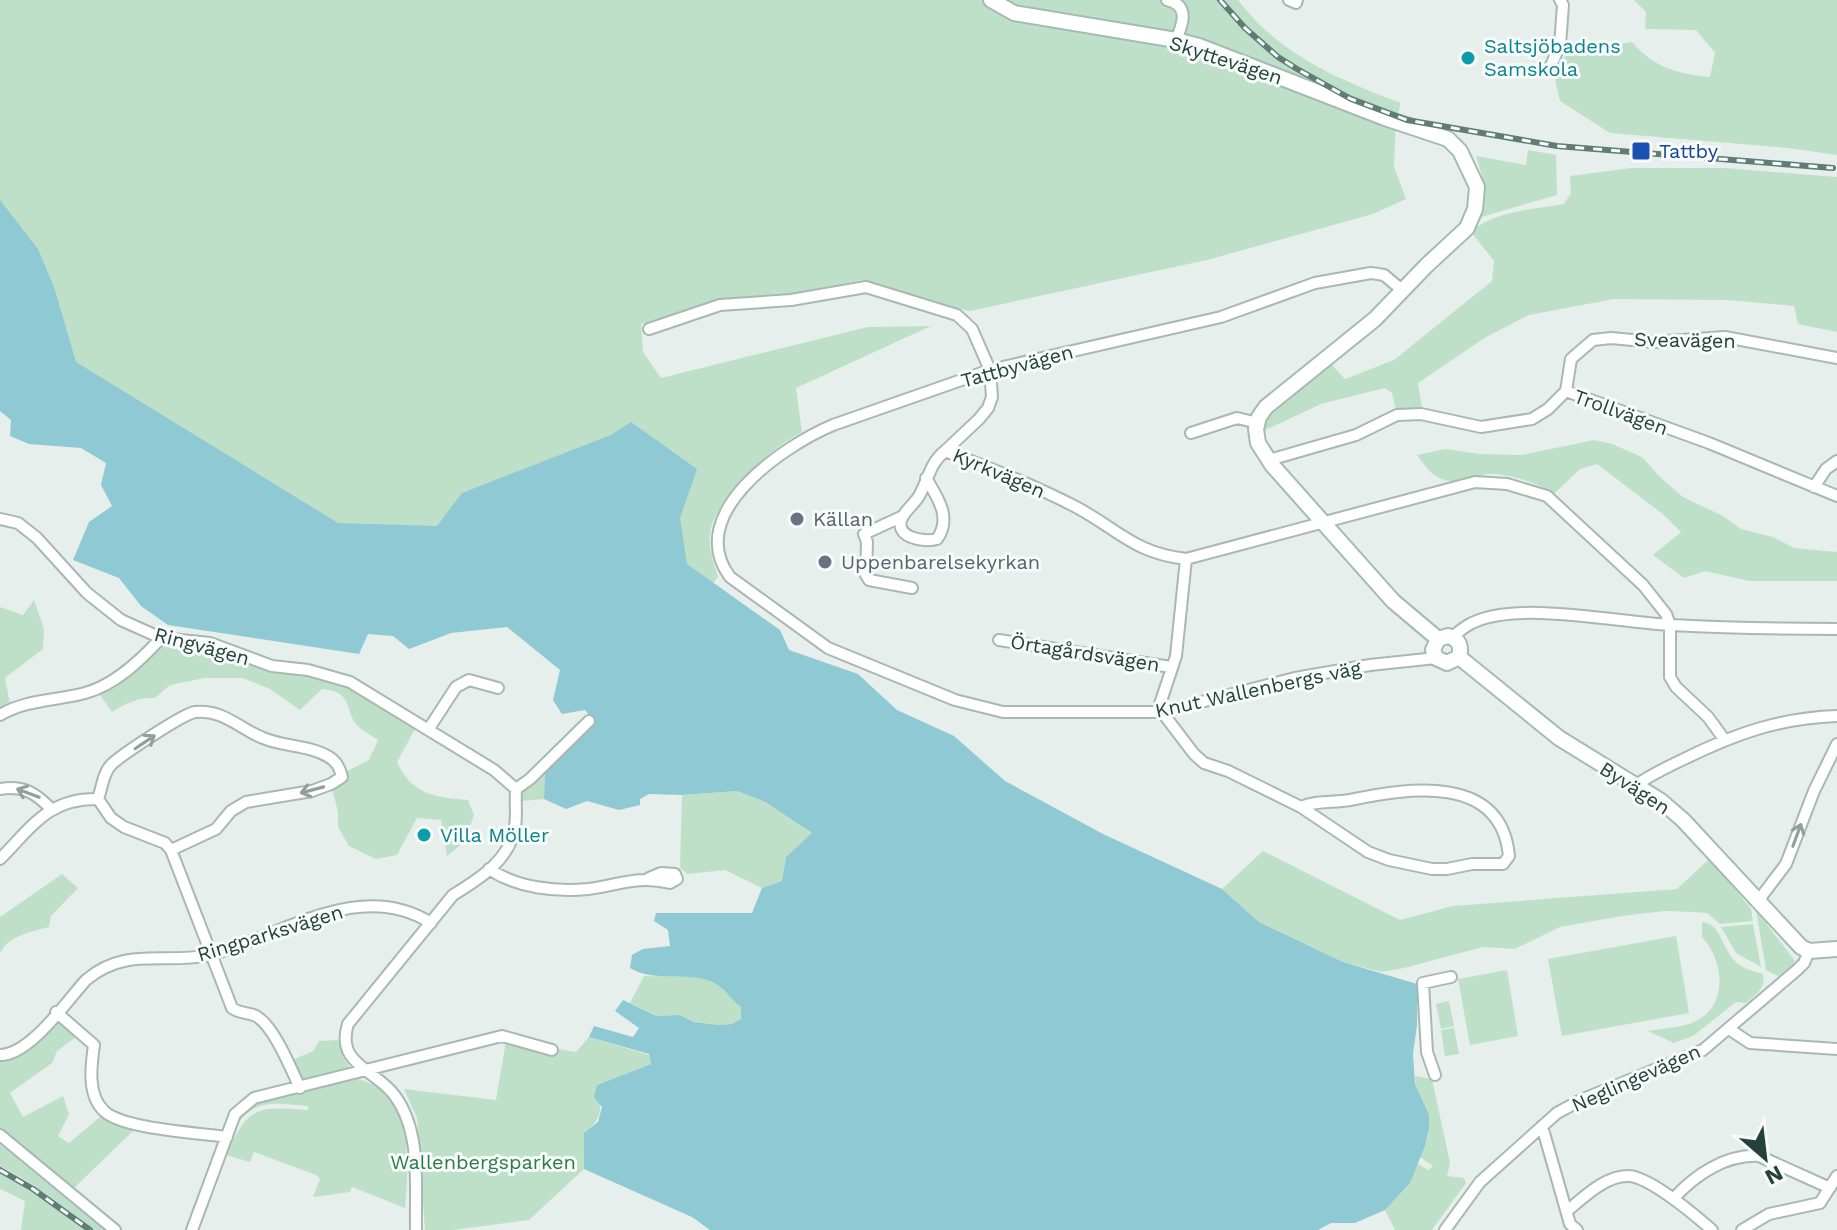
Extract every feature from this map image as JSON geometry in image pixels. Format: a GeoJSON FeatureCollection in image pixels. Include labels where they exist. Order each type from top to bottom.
{"type":"FeatureCollection","features":[{"type":"Feature","properties":{"kind":"street","name":"Skyttevägen"},"geometry":{"type":"LineString","coordinates":[[991,0],[1014,13],[1176,40],[1215,52],[1385,118],[1439,135],[1455,145],[1474,177],[1477,187],[1475,209],[1467,228],[1402,290]]}},
{"type":"Feature","properties":{"kind":"street"},"geometry":{"type":"LineString","coordinates":[[1167,0],[1178,4],[1183,14],[1176,40]]}},
{"type":"Feature","properties":{"kind":"street"},"geometry":{"type":"LineString","coordinates":[[1289,0],[1296,3],[1297,0]]}},
{"type":"Feature","properties":{"kind":"street"},"geometry":{"type":"LineString","coordinates":[[1549,70],[1560,45],[1563,5],[1560,0]]}},
{"type":"Feature","properties":{"kind":"street","name":"Tattbyvägen"},"geometry":{"type":"LineString","coordinates":[[730,577],[721,565],[717,550],[717,536],[729,505],[776,457],[808,435],[990,370],[1221,317],[1315,283],[1371,273],[1384,275],[1402,290]]}},
{"type":"Feature","properties":{"kind":"street","name":"Kyrkvägen"},"geometry":{"type":"LineString","coordinates":[[649,329],[720,305],[791,300],[866,287],[957,315],[972,329],[990,370],[993,386],[988,408],[945,451],[1075,506],[1151,552],[1186,559],[1308,524],[1322,524],[1475,482],[1489,481],[1547,496],[1643,585],[1666,614],[1670,625]]}},
{"type":"Feature","properties":{"kind":"street"},"geometry":{"type":"LineString","coordinates":[[1402,290],[1375,319],[1266,407],[1258,423],[1258,443],[1322,524],[1393,601],[1445,638],[1460,646],[1459,657],[1447,663],[1436,658],[1433,650],[1445,638],[1471,623],[1521,614],[1585,616],[1670,625],[1837,629]]}},
{"type":"Feature","properties":{"kind":"street","name":"Sveavägen"},"geometry":{"type":"LineString","coordinates":[[1566,391],[1571,359],[1593,340],[1611,338],[1654,342],[1725,337],[1837,358]]}},
{"type":"Feature","properties":{"kind":"street","name":"Trollvägen"},"geometry":{"type":"LineString","coordinates":[[1269,460],[1356,435],[1397,415],[1421,414],[1481,427],[1532,419],[1548,409],[1566,391],[1709,443],[1837,496]]}},
{"type":"Feature","properties":{"kind":"street"},"geometry":{"type":"LineString","coordinates":[[1191,433],[1237,418],[1258,423]]}},
{"type":"Feature","properties":{"kind":"street"},"geometry":{"type":"LineString","coordinates":[[912,588],[869,580],[866,575],[868,556],[864,534],[903,516],[918,498],[928,470],[945,451]]}},
{"type":"Feature","properties":{"kind":"street"},"geometry":{"type":"LineString","coordinates":[[1814,487],[1826,469],[1837,461]]}},
{"type":"Feature","properties":{"kind":"street"},"geometry":{"type":"LineString","coordinates":[[903,516],[901,524],[908,537],[931,541],[943,531],[943,509],[926,478]]}},
{"type":"Feature","properties":{"kind":"street","name":"Ringvägen"},"geometry":{"type":"LineString","coordinates":[[0,519],[18,523],[37,538],[59,565],[121,620],[161,638],[210,643],[272,666],[308,670],[350,682],[494,770],[516,789]]}},
{"type":"Feature","properties":{"kind":"street"},"geometry":{"type":"LineString","coordinates":[[1186,559],[1176,656],[1160,704],[1162,712],[1194,754],[1204,763],[1228,771],[1301,807],[1368,852],[1389,860],[1447,869],[1472,864],[1503,864],[1509,856],[1505,834],[1493,812],[1449,792],[1426,789],[1391,791],[1349,800],[1309,803],[1301,807]]}},
{"type":"Feature","properties":{"kind":"street","name":"Knut Wallenbergs väg"},"geometry":{"type":"LineString","coordinates":[[730,577],[828,648],[972,706],[1003,712],[1162,712],[1295,678],[1436,658]]}},
{"type":"Feature","properties":{"kind":"street"},"geometry":{"type":"LineString","coordinates":[[1670,625],[1670,677],[1724,739]]}},
{"type":"Feature","properties":{"kind":"street"},"geometry":{"type":"LineString","coordinates":[[0,715],[31,702],[87,693],[141,660],[161,638]]}},
{"type":"Feature","properties":{"kind":"street","name":"Örtagårdsvägen"},"geometry":{"type":"LineString","coordinates":[[999,640],[1171,667]]}},
{"type":"Feature","properties":{"kind":"street","name":"Byvägen"},"geometry":{"type":"LineString","coordinates":[[1459,657],[1559,738],[1661,801],[1683,820],[1793,939],[1809,951]]}},
{"type":"Feature","properties":{"kind":"street"},"geometry":{"type":"LineString","coordinates":[[428,730],[456,687],[469,680],[498,688]]}},
{"type":"Feature","properties":{"kind":"street"},"geometry":{"type":"LineString","coordinates":[[98,799],[110,766],[177,719],[193,712],[210,712],[231,719],[263,738],[320,753],[331,758],[340,768],[342,777],[331,784],[291,795],[246,802],[231,811],[216,829],[171,850]]}},
{"type":"Feature","properties":{"kind":"street"},"geometry":{"type":"LineString","coordinates":[[1635,786],[1724,739],[1751,729],[1790,720],[1837,716]]}},
{"type":"Feature","properties":{"kind":"street"},"geometry":{"type":"LineString","coordinates":[[416,1230],[413,1132],[395,1095],[365,1072],[343,1039],[348,1024],[453,895],[489,869],[507,850],[513,836],[516,789],[589,721]]}},
{"type":"Feature","properties":{"kind":"street"},"geometry":{"type":"LineString","coordinates":[[1758,901],[1786,864],[1814,791],[1837,744]]}},
{"type":"Feature","properties":{"kind":"street"},"geometry":{"type":"LineString","coordinates":[[0,789],[21,788],[38,795],[51,809]]}},
{"type":"Feature","properties":{"kind":"street"},"geometry":{"type":"LineString","coordinates":[[0,859],[36,820],[51,809],[77,799],[98,799]]}},
{"type":"Feature","properties":{"kind":"street"},"geometry":{"type":"LineString","coordinates":[[98,799],[111,818],[124,827],[165,843],[171,850],[232,1008],[254,1015],[264,1023],[300,1088]]}},
{"type":"Feature","properties":{"kind":"street"},"geometry":{"type":"LineString","coordinates":[[489,869],[508,880],[551,890],[587,889],[649,878]]}},
{"type":"Feature","properties":{"kind":"street","name":"Ringparksvägen"},"geometry":{"type":"LineString","coordinates":[[0,1055],[13,1054],[29,1044],[96,971],[143,956],[183,960],[212,954],[304,919],[351,908],[407,911],[431,923]]}},
{"type":"Feature","properties":{"kind":"street"},"geometry":{"type":"LineString","coordinates":[[1809,951],[1837,949]]}},
{"type":"Feature","properties":{"kind":"street","name":"Neglingevägen"},"geometry":{"type":"LineString","coordinates":[[1445,1230],[1482,1181],[1557,1113],[1581,1100],[1693,1055],[1729,1029],[1797,970],[1809,951]]}},
{"type":"Feature","properties":{"kind":"street"},"geometry":{"type":"LineString","coordinates":[[1435,1075],[1427,1052],[1423,983],[1451,977]]}},
{"type":"Feature","properties":{"kind":"street"},"geometry":{"type":"LineString","coordinates":[[56,1012],[94,1045],[90,1073],[99,1105],[106,1114],[126,1122],[157,1128],[227,1137]]}},
{"type":"Feature","properties":{"kind":"street"},"geometry":{"type":"LineString","coordinates":[[1729,1029],[1750,1043],[1837,1049]]}},
{"type":"Feature","properties":{"kind":"street"},"geometry":{"type":"LineString","coordinates":[[192,1230],[235,1114],[254,1098],[502,1036],[552,1050]]}},
{"type":"Feature","properties":{"kind":"street"},"geometry":{"type":"LineString","coordinates":[[1542,1126],[1570,1224],[1577,1230]]}},
{"type":"Feature","properties":{"kind":"street"},"geometry":{"type":"LineString","coordinates":[[0,1135],[115,1230]]}},
{"type":"Feature","properties":{"kind":"street"},"geometry":{"type":"LineString","coordinates":[[1674,1198],[1698,1176],[1734,1158],[1749,1155],[1767,1159],[1830,1188]]}},
{"type":"Feature","properties":{"kind":"street"},"geometry":{"type":"LineString","coordinates":[[1567,1211],[1600,1186],[1625,1175],[1674,1198],[1712,1230]]}},
{"type":"Feature","properties":{"kind":"street"},"geometry":{"type":"LineString","coordinates":[[1742,1230],[1769,1214],[1820,1203],[1837,1176]]}},
{"type":"Feature","properties":{"kind":"shaded area"},"geometry":{"type":"Polygon","coordinates":[[[0,1166],[25,1179],[95,1230],[85,1230],[32,1192],[0,1174],[0,1166]]]}},
{"type":"Feature","properties":{"kind":"green space"},"geometry":{"type":"Polygon","coordinates":[[[0,0],[1238,0],[1272,36],[1291,50],[1333,75],[1401,103],[1396,120],[1394,167],[1406,199],[1373,214],[1207,260],[970,311],[922,300],[863,280],[776,297],[716,302],[641,324],[643,352],[661,378],[868,327],[931,326],[796,388],[802,432],[761,461],[722,506],[710,534],[718,577],[706,592],[404,588],[0,335],[0,0]]]}},
{"type":"Feature","properties":{"kind":"green space"},"geometry":{"type":"Polygon","coordinates":[[[1634,0],[1837,0],[1837,155],[1610,133],[1560,101],[1555,79],[1567,52],[1632,42],[1648,58],[1666,68],[1710,77],[1715,53],[1696,30],[1645,29],[1646,12],[1634,0]]]}},
{"type":"Feature","properties":{"kind":"green space"},"geometry":{"type":"Polygon","coordinates":[[[1528,150],[1556,155],[1557,195],[1481,217],[1485,186],[1476,156],[1526,165],[1528,150]]]}},
{"type":"Feature","properties":{"kind":"green space"},"geometry":{"type":"Polygon","coordinates":[[[1631,168],[1725,168],[1837,177],[1837,332],[1798,324],[1794,306],[1728,300],[1614,299],[1529,315],[1486,337],[1418,383],[1422,408],[1396,410],[1392,393],[1385,388],[1321,404],[1265,430],[1274,409],[1291,392],[1331,364],[1345,379],[1394,360],[1492,281],[1494,261],[1471,232],[1480,225],[1515,212],[1564,204],[1571,193],[1570,176],[1631,168]]]}},
{"type":"Feature","properties":{"kind":"green space"},"geometry":{"type":"Polygon","coordinates":[[[1594,440],[1642,457],[1683,497],[1723,516],[1741,529],[1773,537],[1794,548],[1837,552],[1837,581],[1749,581],[1705,571],[1684,578],[1653,555],[1681,532],[1664,515],[1597,464],[1580,469],[1555,493],[1504,475],[1487,474],[1459,481],[1444,480],[1433,474],[1417,455],[1445,449],[1522,455],[1594,440]]]}},
{"type":"Feature","properties":{"kind":"green space"},"geometry":{"type":"Polygon","coordinates":[[[34,600],[44,629],[43,649],[5,678],[10,704],[0,710],[0,607],[23,615],[34,600]]]}},
{"type":"Feature","properties":{"kind":"green space"},"geometry":{"type":"Polygon","coordinates":[[[182,644],[231,654],[271,671],[316,676],[348,685],[416,727],[397,762],[417,788],[435,795],[468,800],[474,815],[464,842],[447,856],[441,820],[417,818],[397,855],[376,859],[349,846],[338,827],[332,789],[347,780],[347,771],[369,760],[378,740],[356,724],[344,697],[332,691],[322,689],[300,710],[270,689],[243,678],[205,678],[170,685],[155,698],[133,701],[112,712],[98,692],[142,664],[160,647],[182,644]]]}},
{"type":"Feature","properties":{"kind":"green space"},"geometry":{"type":"Polygon","coordinates":[[[545,770],[544,799],[522,801],[523,789],[545,770]]]}},
{"type":"Feature","properties":{"kind":"green space"},"geometry":{"type":"Polygon","coordinates":[[[737,791],[765,802],[813,834],[786,857],[782,881],[762,888],[725,870],[687,874],[680,867],[682,795],[737,791]]]}},
{"type":"Feature","properties":{"kind":"green space"},"geometry":{"type":"Polygon","coordinates":[[[1263,851],[1400,920],[1453,906],[1677,889],[1710,858],[1751,909],[1753,921],[1720,924],[1707,913],[1694,912],[1664,911],[1622,916],[1560,927],[1515,949],[1483,947],[1382,972],[1343,962],[1259,922],[1222,889],[1263,851]]]}},
{"type":"Feature","properties":{"kind":"green space"},"geometry":{"type":"Polygon","coordinates":[[[62,874],[78,888],[51,916],[49,927],[14,939],[0,954],[0,917],[62,874]]]}},
{"type":"Feature","properties":{"kind":"green space"},"geometry":{"type":"Polygon","coordinates":[[[1756,910],[1795,961],[1787,974],[1778,976],[1766,970],[1756,910]]]}},
{"type":"Feature","properties":{"kind":"green space"},"geometry":{"type":"Polygon","coordinates":[[[1702,922],[1717,931],[1737,963],[1763,974],[1763,984],[1746,1003],[1736,1002],[1693,1036],[1674,1043],[1648,1031],[1698,1020],[1715,1003],[1718,992],[1718,969],[1715,957],[1702,937],[1702,922]]]}},
{"type":"Feature","properties":{"kind":"green space"},"geometry":{"type":"Polygon","coordinates":[[[1753,924],[1761,967],[1736,953],[1721,927],[1753,924]]]}},
{"type":"Feature","properties":{"kind":"green space"},"geometry":{"type":"Polygon","coordinates":[[[1676,936],[1689,1013],[1562,1036],[1548,959],[1676,936]]]}},
{"type":"Feature","properties":{"kind":"green space"},"geometry":{"type":"Polygon","coordinates":[[[1507,970],[1518,1036],[1470,1045],[1458,979],[1507,970]]]}},
{"type":"Feature","properties":{"kind":"green space"},"geometry":{"type":"Polygon","coordinates":[[[644,976],[692,977],[711,981],[722,987],[741,1007],[741,1019],[732,1024],[719,1025],[693,1022],[680,1015],[656,1016],[630,1003],[644,976]]]}},
{"type":"Feature","properties":{"kind":"green space"},"geometry":{"type":"Polygon","coordinates":[[[1449,1001],[1454,1026],[1441,1029],[1436,1004],[1449,1001]]]}},
{"type":"Feature","properties":{"kind":"green space"},"geometry":{"type":"Polygon","coordinates":[[[57,1019],[79,1035],[57,1051],[52,1063],[10,1093],[23,1117],[63,1096],[69,1114],[58,1136],[69,1143],[101,1116],[136,1128],[73,1189],[0,1130],[0,1060],[26,1051],[57,1019]]]}},
{"type":"Feature","properties":{"kind":"green space"},"geometry":{"type":"Polygon","coordinates":[[[1454,1028],[1459,1054],[1445,1056],[1441,1030],[1454,1028]]]}},
{"type":"Feature","properties":{"kind":"green space","name":"Wallenbergsparken"},"geometry":{"type":"Polygon","coordinates":[[[589,1037],[649,1055],[651,1064],[597,1085],[600,1112],[585,1133],[584,1169],[529,1220],[453,1230],[425,1230],[417,1118],[404,1089],[496,1100],[506,1041],[576,1052],[589,1037]]]}},
{"type":"Feature","properties":{"kind":"green space"},"geometry":{"type":"Polygon","coordinates":[[[338,1040],[344,1059],[352,1070],[301,1084],[290,1061],[313,1051],[319,1041],[338,1040]]]}},
{"type":"Feature","properties":{"kind":"green space"},"geometry":{"type":"Polygon","coordinates":[[[1415,1076],[1432,1079],[1450,1163],[1447,1176],[1464,1178],[1466,1183],[1432,1230],[1395,1230],[1385,1210],[1410,1183],[1416,1163],[1429,1170],[1433,1166],[1420,1157],[1426,1142],[1428,1121],[1415,1076]]]}},
{"type":"Feature","properties":{"kind":"green space"},"geometry":{"type":"Polygon","coordinates":[[[358,1079],[376,1087],[390,1099],[399,1114],[407,1150],[405,1208],[352,1187],[350,1192],[313,1197],[320,1179],[316,1175],[254,1152],[250,1162],[226,1155],[242,1126],[257,1112],[266,1109],[309,1110],[307,1106],[262,1106],[245,1115],[230,1136],[237,1115],[256,1101],[358,1079]]]}},
{"type":"Feature","properties":{"kind":"green space"},"geometry":{"type":"Polygon","coordinates":[[[0,1141],[110,1230],[95,1230],[25,1179],[0,1166],[0,1141]]]}},
{"type":"Feature","properties":{"kind":"green space"},"geometry":{"type":"Polygon","coordinates":[[[0,1174],[32,1192],[85,1230],[21,1230],[25,1201],[0,1189],[0,1174]]]}},
{"type":"Feature","properties":{"kind":"water"},"geometry":{"type":"Polygon","coordinates":[[[0,200],[38,249],[54,287],[76,362],[338,523],[437,526],[462,493],[611,435],[631,422],[697,469],[680,518],[687,564],[780,630],[789,650],[858,674],[897,710],[954,736],[1005,781],[1103,834],[1222,889],[1259,922],[1343,962],[1417,984],[1413,1054],[1415,1084],[1429,1115],[1429,1129],[1410,1183],[1385,1210],[1355,1223],[1331,1223],[1318,1230],[710,1230],[692,1217],[584,1169],[584,1133],[598,1122],[602,1107],[594,1097],[597,1085],[651,1064],[649,1054],[589,1037],[594,1026],[633,1037],[639,1028],[615,1011],[623,1000],[656,1016],[680,1015],[693,1022],[719,1025],[732,1024],[741,1019],[741,1007],[721,987],[708,980],[651,975],[630,968],[632,955],[643,949],[670,946],[668,930],[654,921],[656,913],[752,913],[762,888],[782,881],[786,857],[812,833],[765,802],[737,791],[649,794],[640,799],[640,805],[619,810],[587,801],[566,809],[544,799],[545,770],[595,722],[585,710],[562,714],[553,700],[560,670],[507,627],[451,633],[409,649],[393,636],[368,634],[359,654],[168,625],[141,606],[119,578],[73,560],[89,522],[112,506],[101,485],[106,463],[81,448],[29,444],[10,436],[11,420],[0,411],[0,200]]]}},
{"type":"Feature","properties":{"kind":"railway"},"geometry":{"type":"LineString","coordinates":[[1220,0],[1245,28],[1278,57],[1351,99],[1407,120],[1557,146],[1833,168]]}},
{"type":"Feature","properties":{"kind":"railway"},"geometry":{"type":"LineString","coordinates":[[0,1170],[33,1189],[90,1230]]}},
{"type":"Feature","properties":{"kind":"place","name":"Saltsjöbadens Samskola"},"geometry":{"type":"Point","coordinates":[1468,58]}},
{"type":"Feature","properties":{"kind":"place","name":"Tattby"},"geometry":{"type":"Point","coordinates":[1641,151]}},
{"type":"Feature","properties":{"kind":"place","name":"Källan"},"geometry":{"type":"Point","coordinates":[797,519]}},
{"type":"Feature","properties":{"kind":"place","name":"Uppenbarelsekyrkan"},"geometry":{"type":"Point","coordinates":[825,562]}},
{"type":"Feature","properties":{"kind":"place","name":"Villa Möller"},"geometry":{"type":"Point","coordinates":[424,835]}}]}
